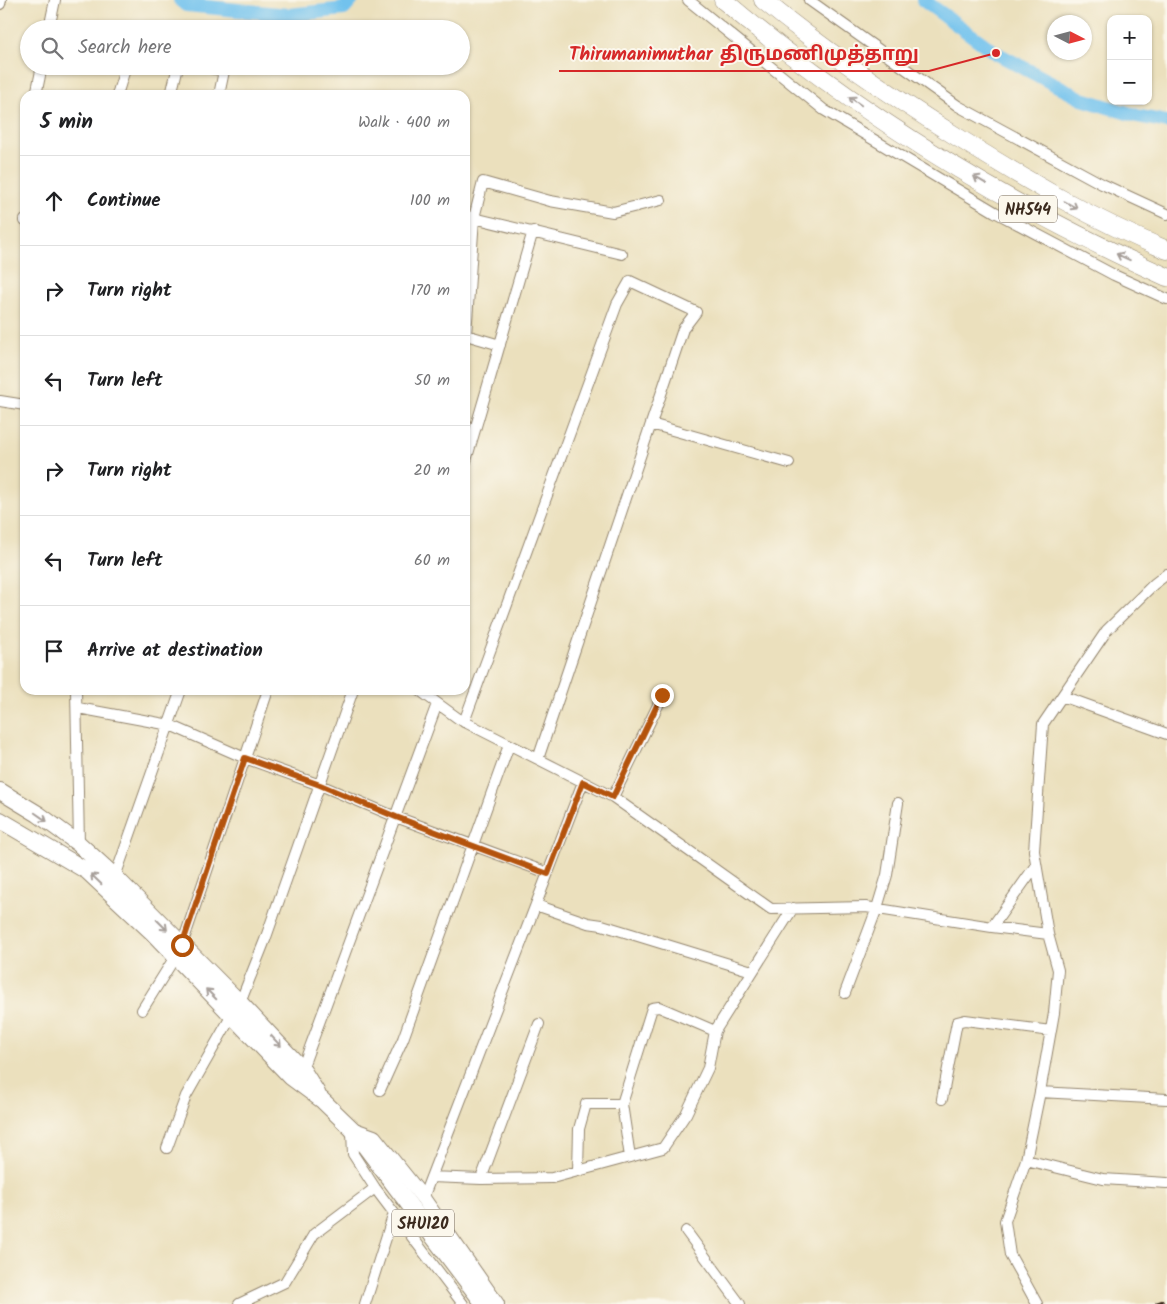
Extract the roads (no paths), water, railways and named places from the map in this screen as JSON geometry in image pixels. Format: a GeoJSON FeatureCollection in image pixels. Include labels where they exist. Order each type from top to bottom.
{"type":"FeatureCollection","features":[{"type":"Feature","properties":{"kind":"highway","name":"NH544"},"geometry":{"type":"LineString","coordinates":[[723,0],[751,24],[821,77],[896,129],[1021,205],[1090,242],[1167,277]]}},
{"type":"Feature","properties":{"kind":"highway","name":"NH544"},"geometry":{"type":"LineString","coordinates":[[763,0],[841,62],[996,161],[1078,209],[1167,250]]}},
{"type":"Feature","properties":{"kind":"main road","name":"SHU120"},"geometry":{"type":"LineString","coordinates":[[0,791],[38,814],[80,844],[115,877],[179,951],[236,1009],[302,1069],[322,1100],[357,1135],[484,1304]]}},
{"type":"Feature","properties":{"kind":"main road"},"geometry":{"type":"LineString","coordinates":[[0,820],[87,871],[153,933],[179,951]]}},
{"type":"Feature","properties":{"kind":"main road"},"geometry":{"type":"LineString","coordinates":[[236,1009],[291,1077],[322,1100]]}},
{"type":"Feature","properties":{"kind":"street"},"geometry":{"type":"LineString","coordinates":[[0,4],[2,0]]}},
{"type":"Feature","properties":{"kind":"street"},"geometry":{"type":"LineString","coordinates":[[51,20],[55,0]]}},
{"type":"Feature","properties":{"kind":"street"},"geometry":{"type":"LineString","coordinates":[[688,0],[824,110],[995,212],[1114,275],[1167,299]]}},
{"type":"Feature","properties":{"kind":"street"},"geometry":{"type":"LineString","coordinates":[[809,0],[958,106],[1102,184],[1167,214]]}},
{"type":"Feature","properties":{"kind":"street"},"geometry":{"type":"LineString","coordinates":[[37,90],[40,75]]}},
{"type":"Feature","properties":{"kind":"street"},"geometry":{"type":"LineString","coordinates":[[119,90],[123,75]]}},
{"type":"Feature","properties":{"kind":"street"},"geometry":{"type":"LineString","coordinates":[[172,90],[176,75]]}},
{"type":"Feature","properties":{"kind":"street"},"geometry":{"type":"LineString","coordinates":[[220,90],[223,75]]}},
{"type":"Feature","properties":{"kind":"street"},"geometry":{"type":"LineString","coordinates":[[622,254],[470,217],[483,182],[550,201],[613,212],[661,200]]}},
{"type":"Feature","properties":{"kind":"street"},"geometry":{"type":"LineString","coordinates":[[470,447],[533,231]]}},
{"type":"Feature","properties":{"kind":"street"},"geometry":{"type":"LineString","coordinates":[[464,722],[617,304],[630,281],[696,312],[683,329],[538,760]]}},
{"type":"Feature","properties":{"kind":"street"},"geometry":{"type":"LineString","coordinates":[[470,336],[500,345]]}},
{"type":"Feature","properties":{"kind":"street"},"geometry":{"type":"LineString","coordinates":[[0,401],[20,404]]}},
{"type":"Feature","properties":{"kind":"street"},"geometry":{"type":"LineString","coordinates":[[651,424],[789,463]]}},
{"type":"Feature","properties":{"kind":"street"},"geometry":{"type":"LineString","coordinates":[[1037,1304],[1010,1255],[1005,1222],[1026,1160],[1051,1031],[1058,970],[1048,934],[1034,851],[1043,724],[1107,630],[1154,584],[1167,574]]}},
{"type":"Feature","properties":{"kind":"street"},"geometry":{"type":"LineString","coordinates":[[77,695],[80,844]]}},
{"type":"Feature","properties":{"kind":"street"},"geometry":{"type":"LineString","coordinates":[[115,877],[179,695]]}},
{"type":"Feature","properties":{"kind":"street"},"geometry":{"type":"LineString","coordinates":[[142,1010],[179,951],[266,695]]}},
{"type":"Feature","properties":{"kind":"street"},"geometry":{"type":"LineString","coordinates":[[167,1148],[186,1096],[236,1009],[265,940],[351,695]]}},
{"type":"Feature","properties":{"kind":"street"},"geometry":{"type":"LineString","coordinates":[[426,695],[464,722],[613,797],[771,909],[866,906],[992,927],[1048,934]]}},
{"type":"Feature","properties":{"kind":"street"},"geometry":{"type":"LineString","coordinates":[[613,797],[662,695]]}},
{"type":"Feature","properties":{"kind":"street"},"geometry":{"type":"LineString","coordinates":[[1062,696],[1167,734]]}},
{"type":"Feature","properties":{"kind":"street"},"geometry":{"type":"LineString","coordinates":[[302,1069],[438,704]]}},
{"type":"Feature","properties":{"kind":"street"},"geometry":{"type":"LineString","coordinates":[[78,708],[170,724],[245,758],[320,785],[396,817],[548,874]]}},
{"type":"Feature","properties":{"kind":"street"},"geometry":{"type":"LineString","coordinates":[[380,1090],[403,1039],[509,745]]}},
{"type":"Feature","properties":{"kind":"street"},"geometry":{"type":"LineString","coordinates":[[423,1198],[583,782]]}},
{"type":"Feature","properties":{"kind":"street"},"geometry":{"type":"LineString","coordinates":[[845,993],[877,908],[887,875],[898,803]]}},
{"type":"Feature","properties":{"kind":"street"},"geometry":{"type":"LineString","coordinates":[[992,927],[1036,865]]}},
{"type":"Feature","properties":{"kind":"street"},"geometry":{"type":"LineString","coordinates":[[536,905],[588,923],[602,925],[752,971]]}},
{"type":"Feature","properties":{"kind":"street"},"geometry":{"type":"LineString","coordinates":[[431,1177],[481,1179],[552,1178],[663,1148],[686,1114],[708,1068],[715,1031],[793,908]]}},
{"type":"Feature","properties":{"kind":"street"},"geometry":{"type":"LineString","coordinates":[[630,1157],[622,1104],[652,1008],[660,1007],[715,1031]]}},
{"type":"Feature","properties":{"kind":"street"},"geometry":{"type":"LineString","coordinates":[[942,1099],[957,1022],[965,1020],[1051,1031]]}},
{"type":"Feature","properties":{"kind":"street"},"geometry":{"type":"LineString","coordinates":[[481,1179],[539,1024]]}},
{"type":"Feature","properties":{"kind":"street"},"geometry":{"type":"LineString","coordinates":[[1040,1092],[1167,1099]]}},
{"type":"Feature","properties":{"kind":"street"},"geometry":{"type":"LineString","coordinates":[[578,1171],[579,1128],[586,1104],[622,1104]]}},
{"type":"Feature","properties":{"kind":"street"},"geometry":{"type":"LineString","coordinates":[[357,1135],[353,1154],[375,1188],[463,1304]]}},
{"type":"Feature","properties":{"kind":"street","name":"SHU120"},"geometry":{"type":"LineString","coordinates":[[357,1135],[374,1137],[423,1198],[497,1304]]}},
{"type":"Feature","properties":{"kind":"street"},"geometry":{"type":"LineString","coordinates":[[1026,1160],[1103,1179],[1167,1183]]}},
{"type":"Feature","properties":{"kind":"street"},"geometry":{"type":"LineString","coordinates":[[239,1304],[285,1282],[314,1234],[375,1188]]}},
{"type":"Feature","properties":{"kind":"street"},"geometry":{"type":"LineString","coordinates":[[365,1304],[394,1213]]}},
{"type":"Feature","properties":{"kind":"street"},"geometry":{"type":"LineString","coordinates":[[686,1231],[740,1304]]}},
{"type":"Feature","properties":{"kind":"waterway"},"geometry":{"type":"LineString","coordinates":[[180,0],[186,5],[289,15],[344,9],[352,0]]}},
{"type":"Feature","properties":{"kind":"waterway"},"geometry":{"type":"LineString","coordinates":[[923,0],[996,53],[1082,99],[1137,116],[1167,122]]}},
{"type":"Feature","properties":{"kind":"railway"},"geometry":{"type":"LineString","coordinates":[[1156,1304],[1167,1300]]}},
{"type":"Feature","properties":{"kind":"place","name":"Thirumanimuthar திருமணிமுத்தாறு"},"geometry":{"type":"Point","coordinates":[996,53]}}]}
